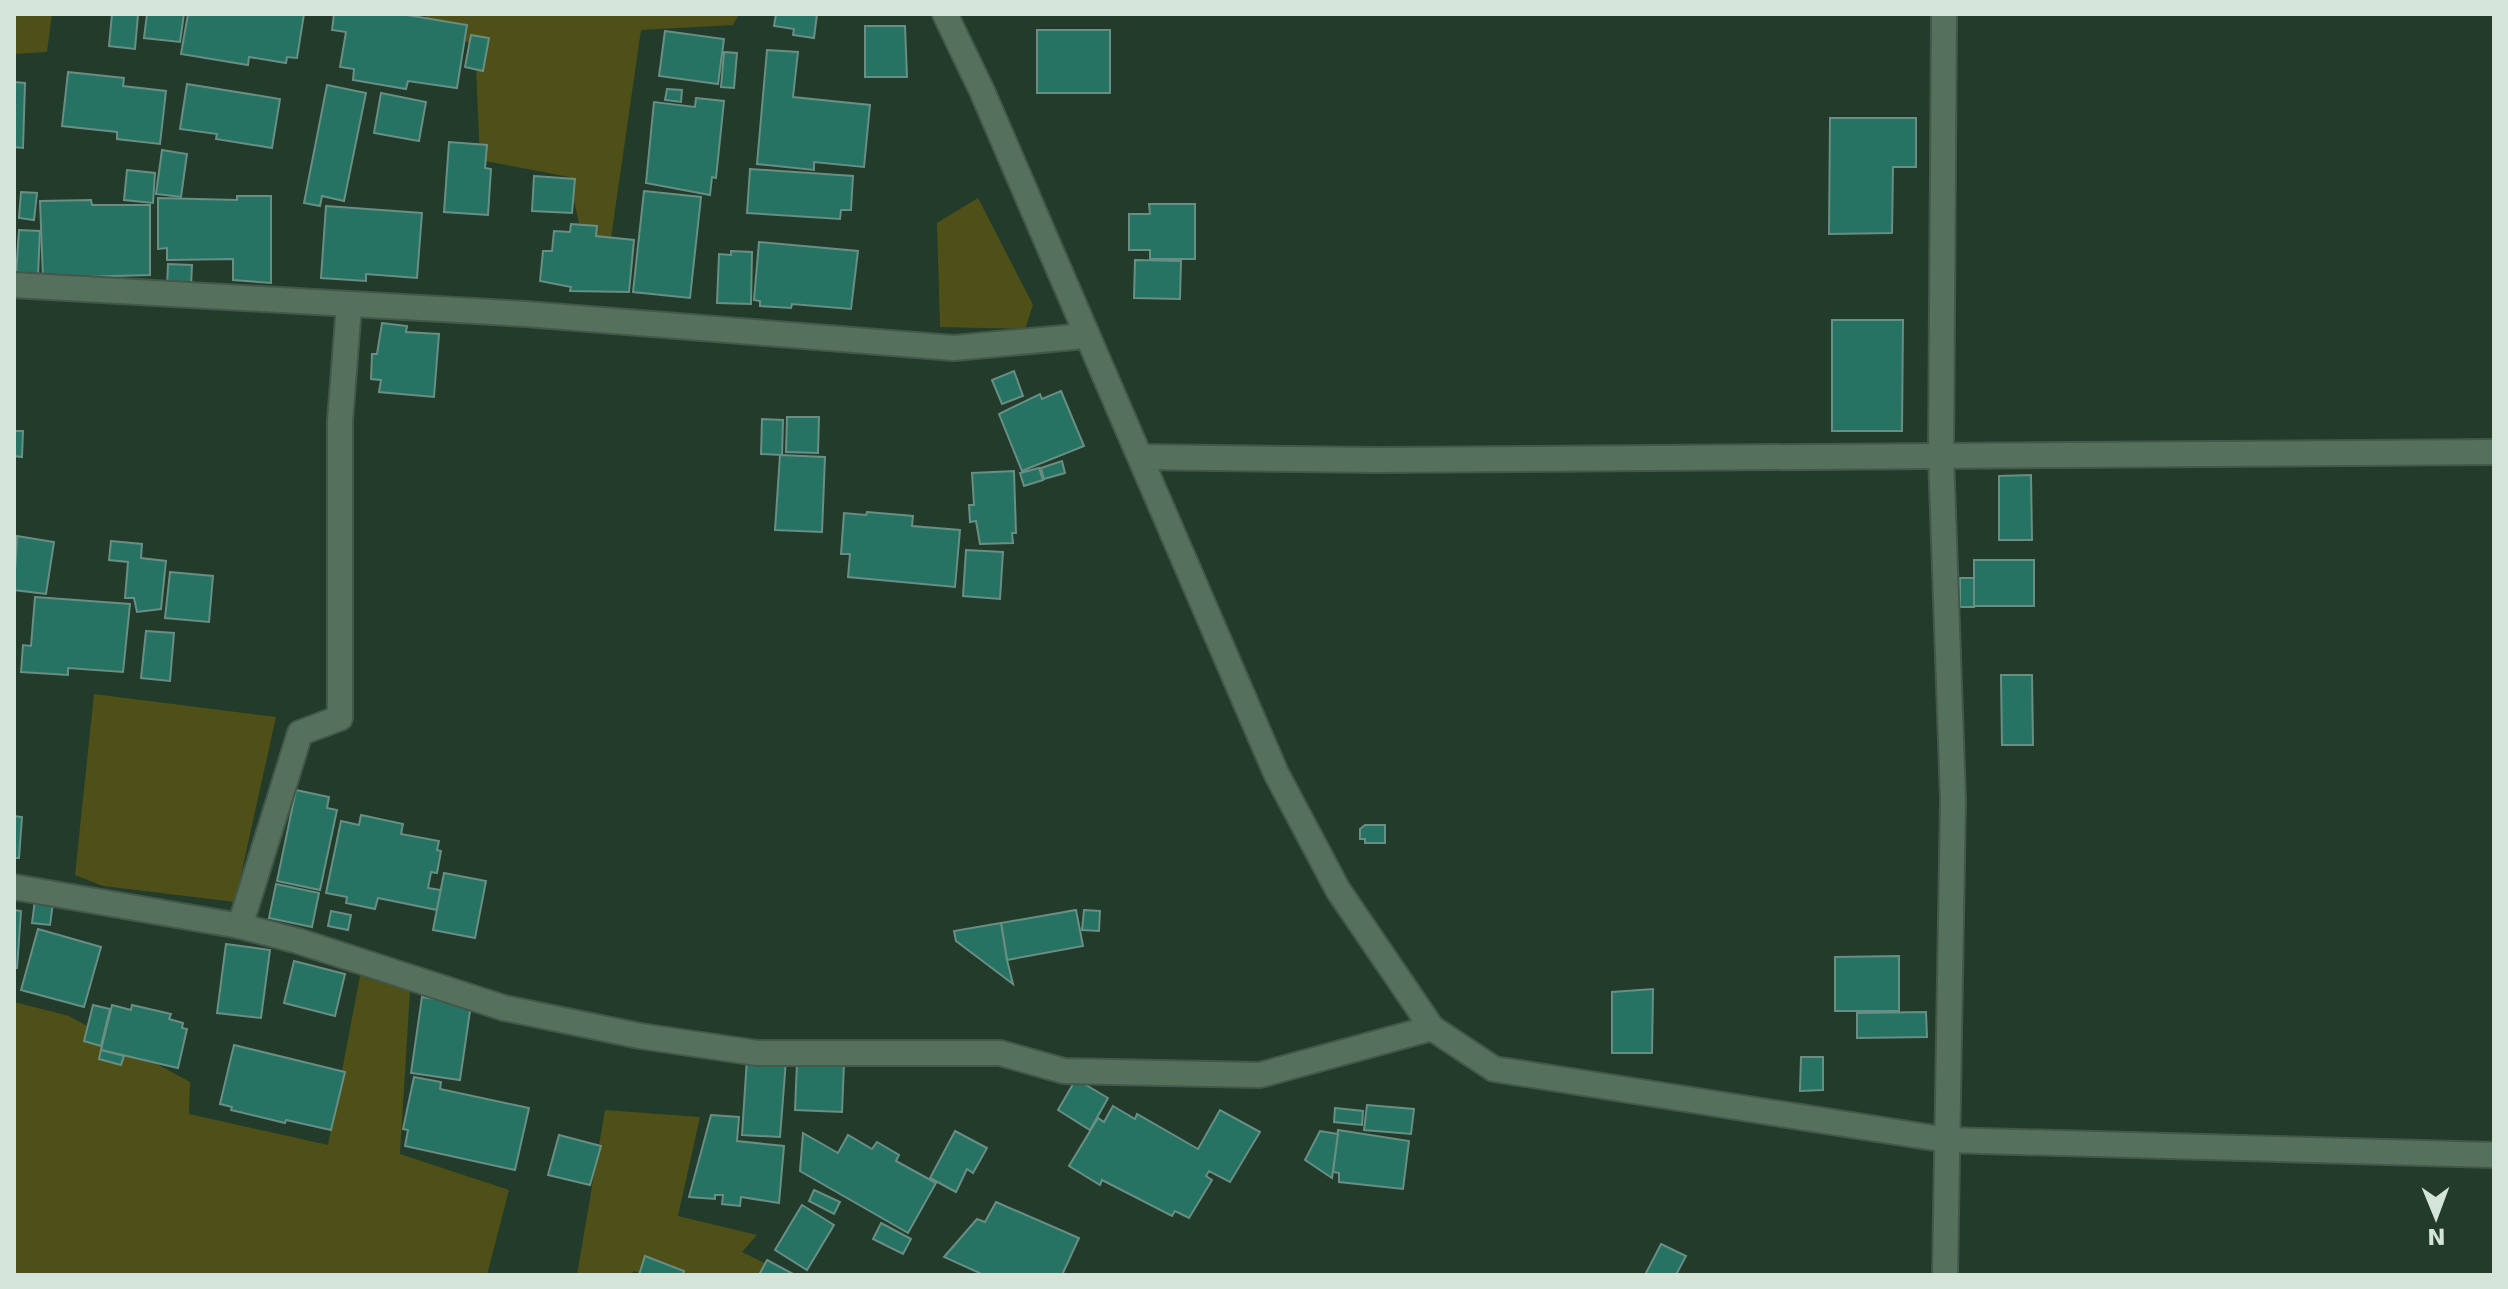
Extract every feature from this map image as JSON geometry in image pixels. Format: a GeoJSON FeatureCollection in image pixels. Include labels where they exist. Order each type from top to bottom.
{"type":"FeatureCollection","features":[{"type":"Feature","properties":{"kind":"street"},"geometry":{"type":"LineString","coordinates":[[945,14],[982,91],[1085,336],[1276,773],[1338,890],[1432,1028],[1494,1069],[1947,1140],[2494,1155]]}},
{"type":"Feature","properties":{"kind":"street"},"geometry":{"type":"LineString","coordinates":[[1944,14],[1941,455],[1953,799],[1945,1275]]}},
{"type":"Feature","properties":{"kind":"street"},"geometry":{"type":"LineString","coordinates":[[14,285],[526,314],[954,348],[1085,336]]}},
{"type":"Feature","properties":{"kind":"street"},"geometry":{"type":"LineString","coordinates":[[240,926],[300,733],[340,718],[340,421],[349,306]]}},
{"type":"Feature","properties":{"kind":"street"},"geometry":{"type":"LineString","coordinates":[[1140,457],[1377,460],[2494,452]]}},
{"type":"Feature","properties":{"kind":"street"},"geometry":{"type":"LineString","coordinates":[[14,887],[240,926],[298,941],[504,1008],[640,1036],[757,1053],[1000,1053],[1064,1071],[1260,1075],[1432,1028]]}},
{"type":"Feature","properties":{"kind":"shaded area"},"geometry":{"type":"Polygon","coordinates":[[[14,14],[52,14],[47,52],[14,54],[14,14]]]}},
{"type":"Feature","properties":{"kind":"shaded area"},"geometry":{"type":"Polygon","coordinates":[[[426,14],[739,14],[733,25],[641,30],[611,238],[582,237],[569,177],[480,160],[475,46],[425,22],[426,14]]]}},
{"type":"Feature","properties":{"kind":"shaded area"},"geometry":{"type":"Polygon","coordinates":[[[978,198],[1033,305],[1025,329],[940,327],[937,223],[978,198]]]}},
{"type":"Feature","properties":{"kind":"shaded area"},"geometry":{"type":"Polygon","coordinates":[[[94,694],[276,717],[235,902],[103,886],[75,875],[94,694]]]}},
{"type":"Feature","properties":{"kind":"shaded area"},"geometry":{"type":"Polygon","coordinates":[[[360,976],[410,991],[400,1154],[509,1190],[487,1275],[14,1275],[14,1002],[69,1016],[190,1082],[189,1114],[328,1145],[360,976]]]}},
{"type":"Feature","properties":{"kind":"shaded area"},"geometry":{"type":"Polygon","coordinates":[[[605,1110],[700,1117],[678,1216],[757,1235],[742,1252],[789,1275],[644,1275],[634,1271],[630,1275],[577,1275],[605,1110]]]}},
{"type":"Feature","properties":{"kind":"building"},"geometry":{"type":"Polygon","coordinates":[[[112,14],[138,15],[135,49],[109,46],[112,14]]]}},
{"type":"Feature","properties":{"kind":"building"},"geometry":{"type":"Polygon","coordinates":[[[147,14],[184,14],[180,42],[144,38],[147,14]]]}},
{"type":"Feature","properties":{"kind":"building"},"geometry":{"type":"Polygon","coordinates":[[[188,14],[304,14],[297,58],[287,57],[286,63],[249,57],[248,65],[181,54],[188,14]]]}},
{"type":"Feature","properties":{"kind":"building"},"geometry":{"type":"Polygon","coordinates":[[[334,14],[401,14],[467,25],[457,88],[408,81],[406,89],[353,80],[354,69],[340,67],[346,32],[332,30],[334,14]]]}},
{"type":"Feature","properties":{"kind":"building"},"geometry":{"type":"Polygon","coordinates":[[[776,14],[817,14],[814,38],[793,35],[794,29],[774,26],[776,14]]]}},
{"type":"Feature","properties":{"kind":"building"},"geometry":{"type":"Polygon","coordinates":[[[865,26],[905,26],[907,77],[865,77],[865,26]]]}},
{"type":"Feature","properties":{"kind":"building"},"geometry":{"type":"Polygon","coordinates":[[[1037,30],[1110,30],[1110,93],[1037,93],[1037,30]]]}},
{"type":"Feature","properties":{"kind":"building"},"geometry":{"type":"Polygon","coordinates":[[[665,31],[724,39],[718,84],[659,76],[665,31]]]}},
{"type":"Feature","properties":{"kind":"building"},"geometry":{"type":"Polygon","coordinates":[[[471,35],[489,38],[483,71],[465,67],[471,35]]]}},
{"type":"Feature","properties":{"kind":"building"},"geometry":{"type":"Polygon","coordinates":[[[767,50],[798,52],[793,97],[870,105],[864,167],[814,162],[814,170],[757,164],[767,50]]]}},
{"type":"Feature","properties":{"kind":"building"},"geometry":{"type":"Polygon","coordinates":[[[724,52],[737,53],[734,88],[721,87],[724,52]]]}},
{"type":"Feature","properties":{"kind":"building"},"geometry":{"type":"Polygon","coordinates":[[[68,72],[124,78],[123,86],[166,91],[160,144],[117,139],[117,132],[62,126],[68,72]]]}},
{"type":"Feature","properties":{"kind":"building"},"geometry":{"type":"Polygon","coordinates":[[[14,82],[25,83],[23,148],[14,147],[14,82]]]}},
{"type":"Feature","properties":{"kind":"building"},"geometry":{"type":"Polygon","coordinates":[[[187,84],[280,99],[272,148],[216,139],[217,134],[180,129],[187,84]]]}},
{"type":"Feature","properties":{"kind":"building"},"geometry":{"type":"Polygon","coordinates":[[[327,85],[366,93],[344,201],[322,196],[320,206],[304,203],[327,85]]]}},
{"type":"Feature","properties":{"kind":"building"},"geometry":{"type":"Polygon","coordinates":[[[667,89],[682,90],[681,102],[665,100],[667,89]]]}},
{"type":"Feature","properties":{"kind":"building"},"geometry":{"type":"Polygon","coordinates":[[[381,93],[426,102],[419,141],[374,133],[381,93]]]}},
{"type":"Feature","properties":{"kind":"building"},"geometry":{"type":"Polygon","coordinates":[[[696,98],[724,101],[716,178],[712,177],[710,195],[646,183],[654,102],[695,107],[696,98]]]}},
{"type":"Feature","properties":{"kind":"building"},"geometry":{"type":"Polygon","coordinates":[[[1830,118],[1916,118],[1916,167],[1893,167],[1892,233],[1829,234],[1830,118]]]}},
{"type":"Feature","properties":{"kind":"building"},"geometry":{"type":"Polygon","coordinates":[[[449,142],[487,145],[485,168],[491,169],[488,215],[444,212],[449,142]]]}},
{"type":"Feature","properties":{"kind":"building"},"geometry":{"type":"Polygon","coordinates":[[[162,150],[187,154],[181,197],[156,194],[162,150]]]}},
{"type":"Feature","properties":{"kind":"building"},"geometry":{"type":"Polygon","coordinates":[[[750,169],[853,176],[851,210],[841,210],[840,219],[747,213],[750,169]]]}},
{"type":"Feature","properties":{"kind":"building"},"geometry":{"type":"Polygon","coordinates":[[[127,170],[155,173],[153,203],[124,200],[127,170]]]}},
{"type":"Feature","properties":{"kind":"building"},"geometry":{"type":"Polygon","coordinates":[[[534,176],[575,179],[572,213],[532,211],[534,176]]]}},
{"type":"Feature","properties":{"kind":"building"},"geometry":{"type":"Polygon","coordinates":[[[644,191],[701,197],[690,298],[633,292],[644,191]]]}},
{"type":"Feature","properties":{"kind":"building"},"geometry":{"type":"Polygon","coordinates":[[[21,192],[37,193],[34,220],[19,218],[21,192]]]}},
{"type":"Feature","properties":{"kind":"building"},"geometry":{"type":"Polygon","coordinates":[[[237,196],[271,196],[271,283],[233,280],[233,259],[167,260],[167,248],[158,249],[158,198],[237,200],[237,196]]]}},
{"type":"Feature","properties":{"kind":"building"},"geometry":{"type":"Polygon","coordinates":[[[91,200],[92,205],[150,205],[150,275],[43,278],[40,201],[91,200]]]}},
{"type":"Feature","properties":{"kind":"building"},"geometry":{"type":"Polygon","coordinates":[[[1149,204],[1195,204],[1195,259],[1150,259],[1150,250],[1129,250],[1129,214],[1150,214],[1149,204]]]}},
{"type":"Feature","properties":{"kind":"building"},"geometry":{"type":"Polygon","coordinates":[[[326,206],[422,213],[417,278],[366,274],[366,281],[321,278],[326,206]]]}},
{"type":"Feature","properties":{"kind":"building"},"geometry":{"type":"Polygon","coordinates":[[[571,224],[597,226],[596,236],[634,240],[629,292],[570,291],[571,287],[540,281],[543,251],[552,251],[554,231],[570,232],[571,224]]]}},
{"type":"Feature","properties":{"kind":"building"},"geometry":{"type":"Polygon","coordinates":[[[19,230],[40,231],[38,275],[16,274],[19,230]]]}},
{"type":"Feature","properties":{"kind":"building"},"geometry":{"type":"Polygon","coordinates":[[[759,242],[858,251],[851,309],[792,304],[791,308],[760,306],[760,301],[754,300],[759,242]]]}},
{"type":"Feature","properties":{"kind":"building"},"geometry":{"type":"Polygon","coordinates":[[[731,251],[752,252],[751,304],[717,303],[719,254],[731,255],[731,251]]]}},
{"type":"Feature","properties":{"kind":"building"},"geometry":{"type":"Polygon","coordinates":[[[1135,260],[1181,261],[1180,299],[1134,298],[1135,260]]]}},
{"type":"Feature","properties":{"kind":"building"},"geometry":{"type":"Polygon","coordinates":[[[168,264],[192,265],[191,287],[167,286],[168,264]]]}},
{"type":"Feature","properties":{"kind":"building"},"geometry":{"type":"Polygon","coordinates":[[[1832,320],[1903,320],[1902,431],[1832,431],[1832,320]]]}},
{"type":"Feature","properties":{"kind":"building"},"geometry":{"type":"Polygon","coordinates":[[[382,323],[407,326],[406,332],[439,334],[434,397],[379,392],[381,380],[371,379],[372,354],[377,354],[382,323]]]}},
{"type":"Feature","properties":{"kind":"building"},"geometry":{"type":"Polygon","coordinates":[[[1014,371],[1023,396],[1002,404],[992,380],[1014,371]]]}},
{"type":"Feature","properties":{"kind":"building"},"geometry":{"type":"Polygon","coordinates":[[[1061,391],[1084,446],[1022,471],[999,414],[1040,394],[1042,399],[1061,391]]]}},
{"type":"Feature","properties":{"kind":"building"},"geometry":{"type":"Polygon","coordinates":[[[787,417],[819,417],[818,453],[786,452],[787,417]]]}},
{"type":"Feature","properties":{"kind":"building"},"geometry":{"type":"Polygon","coordinates":[[[762,419],[783,420],[782,455],[761,454],[762,419]]]}},
{"type":"Feature","properties":{"kind":"building"},"geometry":{"type":"Polygon","coordinates":[[[14,431],[23,431],[22,457],[14,456],[14,431]]]}},
{"type":"Feature","properties":{"kind":"building"},"geometry":{"type":"Polygon","coordinates":[[[780,455],[825,457],[822,532],[775,530],[780,455]]]}},
{"type":"Feature","properties":{"kind":"building"},"geometry":{"type":"Polygon","coordinates":[[[1062,461],[1065,473],[1044,479],[1041,468],[1062,461]]]}},
{"type":"Feature","properties":{"kind":"building"},"geometry":{"type":"Polygon","coordinates":[[[1039,468],[1043,480],[1024,486],[1020,473],[1039,468]]]}},
{"type":"Feature","properties":{"kind":"building"},"geometry":{"type":"Polygon","coordinates":[[[1014,471],[1016,533],[1012,533],[1013,543],[980,544],[976,521],[970,522],[969,505],[974,505],[972,473],[1014,471]]]}},
{"type":"Feature","properties":{"kind":"building"},"geometry":{"type":"Polygon","coordinates":[[[2031,475],[2032,540],[1999,540],[1999,476],[2031,475]]]}},
{"type":"Feature","properties":{"kind":"building"},"geometry":{"type":"Polygon","coordinates":[[[867,512],[913,516],[912,526],[960,530],[955,587],[848,577],[850,554],[841,554],[844,513],[866,515],[867,512]]]}},
{"type":"Feature","properties":{"kind":"building"},"geometry":{"type":"Polygon","coordinates":[[[17,536],[54,542],[46,594],[14,590],[17,536]]]}},
{"type":"Feature","properties":{"kind":"building"},"geometry":{"type":"Polygon","coordinates":[[[111,541],[142,544],[141,558],[166,561],[161,609],[137,612],[134,598],[125,598],[128,562],[109,560],[111,541]]]}},
{"type":"Feature","properties":{"kind":"building"},"geometry":{"type":"Polygon","coordinates":[[[966,550],[1003,552],[1000,599],[963,596],[966,550]]]}},
{"type":"Feature","properties":{"kind":"building"},"geometry":{"type":"Polygon","coordinates":[[[1974,560],[2034,560],[2034,606],[1974,606],[1974,560]]]}},
{"type":"Feature","properties":{"kind":"building"},"geometry":{"type":"Polygon","coordinates":[[[170,572],[213,576],[209,622],[165,618],[170,572]]]}},
{"type":"Feature","properties":{"kind":"building"},"geometry":{"type":"Polygon","coordinates":[[[1960,578],[1974,578],[1974,607],[1960,607],[1960,578]]]}},
{"type":"Feature","properties":{"kind":"building"},"geometry":{"type":"Polygon","coordinates":[[[35,597],[130,604],[123,672],[68,668],[68,675],[21,672],[23,645],[31,646],[35,597]]]}},
{"type":"Feature","properties":{"kind":"building"},"geometry":{"type":"Polygon","coordinates":[[[146,631],[174,633],[170,681],[141,678],[146,631]]]}},
{"type":"Feature","properties":{"kind":"building"},"geometry":{"type":"Polygon","coordinates":[[[2001,675],[2032,675],[2033,745],[2002,745],[2001,675]]]}},
{"type":"Feature","properties":{"kind":"building"},"geometry":{"type":"Polygon","coordinates":[[[296,790],[329,797],[327,808],[337,810],[320,890],[277,881],[296,790]]]}},
{"type":"Feature","properties":{"kind":"building"},"geometry":{"type":"Polygon","coordinates":[[[361,815],[403,824],[401,834],[439,841],[437,850],[441,851],[437,873],[431,872],[428,888],[441,890],[437,910],[378,898],[375,909],[346,903],[347,897],[326,893],[341,821],[359,825],[361,815]]]}},
{"type":"Feature","properties":{"kind":"building"},"geometry":{"type":"Polygon","coordinates":[[[14,816],[22,817],[19,858],[14,858],[14,816]]]}},
{"type":"Feature","properties":{"kind":"building"},"geometry":{"type":"Polygon","coordinates":[[[1365,825],[1385,825],[1385,843],[1365,843],[1365,839],[1360,839],[1360,829],[1365,825]]]}},
{"type":"Feature","properties":{"kind":"building"},"geometry":{"type":"Polygon","coordinates":[[[444,873],[486,881],[475,938],[433,930],[444,873]]]}},
{"type":"Feature","properties":{"kind":"building"},"geometry":{"type":"Polygon","coordinates":[[[276,884],[319,893],[312,927],[269,918],[276,884]]]}},
{"type":"Feature","properties":{"kind":"building"},"geometry":{"type":"Polygon","coordinates":[[[35,900],[53,903],[50,925],[32,923],[35,900]]]}},
{"type":"Feature","properties":{"kind":"building"},"geometry":{"type":"Polygon","coordinates":[[[14,910],[21,911],[17,968],[14,968],[14,910]]]}},
{"type":"Feature","properties":{"kind":"building"},"geometry":{"type":"Polygon","coordinates":[[[1076,910],[1083,946],[1007,960],[1001,923],[1076,910]]]}},
{"type":"Feature","properties":{"kind":"building"},"geometry":{"type":"Polygon","coordinates":[[[1084,910],[1100,911],[1099,931],[1082,930],[1084,910]]]}},
{"type":"Feature","properties":{"kind":"building"},"geometry":{"type":"Polygon","coordinates":[[[331,911],[351,915],[348,930],[328,926],[331,911]]]}},
{"type":"Feature","properties":{"kind":"building"},"geometry":{"type":"Polygon","coordinates":[[[1001,923],[1013,984],[956,941],[954,931],[1001,923]]]}},
{"type":"Feature","properties":{"kind":"building"},"geometry":{"type":"Polygon","coordinates":[[[38,929],[101,947],[84,1007],[21,990],[38,929]]]}},
{"type":"Feature","properties":{"kind":"building"},"geometry":{"type":"Polygon","coordinates":[[[226,944],[270,950],[261,1018],[217,1013],[226,944]]]}},
{"type":"Feature","properties":{"kind":"building"},"geometry":{"type":"Polygon","coordinates":[[[1899,956],[1899,1011],[1835,1011],[1835,957],[1899,956]]]}},
{"type":"Feature","properties":{"kind":"building"},"geometry":{"type":"Polygon","coordinates":[[[294,961],[345,974],[335,1016],[284,1003],[294,961]]]}},
{"type":"Feature","properties":{"kind":"building"},"geometry":{"type":"Polygon","coordinates":[[[1653,989],[1652,1053],[1612,1053],[1612,992],[1653,989]]]}},
{"type":"Feature","properties":{"kind":"building"},"geometry":{"type":"Polygon","coordinates":[[[422,997],[471,1004],[460,1080],[411,1073],[422,997]]]}},
{"type":"Feature","properties":{"kind":"building"},"geometry":{"type":"Polygon","coordinates":[[[93,1005],[110,1009],[101,1046],[84,1041],[93,1005]]]}},
{"type":"Feature","properties":{"kind":"building"},"geometry":{"type":"Polygon","coordinates":[[[112,1005],[131,1010],[132,1005],[171,1014],[169,1019],[183,1023],[182,1028],[187,1029],[178,1068],[101,1050],[112,1005]]]}},
{"type":"Feature","properties":{"kind":"building"},"geometry":{"type":"Polygon","coordinates":[[[1926,1012],[1927,1037],[1857,1038],[1857,1013],[1926,1012]]]}},
{"type":"Feature","properties":{"kind":"building"},"geometry":{"type":"Polygon","coordinates":[[[234,1045],[345,1072],[331,1130],[286,1120],[285,1123],[231,1110],[232,1107],[220,1104],[234,1045]]]}},
{"type":"Feature","properties":{"kind":"building"},"geometry":{"type":"Polygon","coordinates":[[[101,1050],[124,1056],[121,1065],[99,1059],[101,1050]]]}},
{"type":"Feature","properties":{"kind":"building"},"geometry":{"type":"Polygon","coordinates":[[[1801,1057],[1823,1057],[1823,1090],[1800,1091],[1801,1057]]]}},
{"type":"Feature","properties":{"kind":"building"},"geometry":{"type":"Polygon","coordinates":[[[747,1058],[786,1060],[780,1137],[742,1135],[747,1058]]]}},
{"type":"Feature","properties":{"kind":"building"},"geometry":{"type":"Polygon","coordinates":[[[797,1062],[844,1064],[842,1112],[795,1110],[797,1062]]]}},
{"type":"Feature","properties":{"kind":"building"},"geometry":{"type":"Polygon","coordinates":[[[414,1077],[441,1082],[440,1089],[529,1108],[515,1170],[405,1146],[408,1130],[403,1129],[414,1077]]]}},
{"type":"Feature","properties":{"kind":"building"},"geometry":{"type":"Polygon","coordinates":[[[1076,1079],[1108,1098],[1090,1130],[1058,1110],[1076,1079]]]}},
{"type":"Feature","properties":{"kind":"building"},"geometry":{"type":"Polygon","coordinates":[[[1367,1105],[1414,1109],[1411,1134],[1364,1130],[1367,1105]]]}},
{"type":"Feature","properties":{"kind":"building"},"geometry":{"type":"Polygon","coordinates":[[[1113,1106],[1135,1119],[1137,1114],[1198,1149],[1220,1110],[1260,1132],[1230,1182],[1209,1171],[1206,1176],[1212,1180],[1189,1218],[1175,1211],[1172,1216],[1102,1180],[1100,1185],[1069,1166],[1098,1118],[1104,1122],[1113,1106]]]}},
{"type":"Feature","properties":{"kind":"building"},"geometry":{"type":"Polygon","coordinates":[[[1335,1108],[1363,1111],[1362,1125],[1334,1122],[1335,1108]]]}},
{"type":"Feature","properties":{"kind":"building"},"geometry":{"type":"Polygon","coordinates":[[[711,1115],[739,1117],[737,1141],[784,1146],[779,1203],[741,1197],[740,1206],[722,1204],[723,1195],[715,1195],[715,1199],[689,1197],[711,1115]]]}},
{"type":"Feature","properties":{"kind":"building"},"geometry":{"type":"Polygon","coordinates":[[[1338,1130],[1409,1141],[1403,1189],[1339,1182],[1339,1173],[1333,1172],[1338,1130]]]}},
{"type":"Feature","properties":{"kind":"building"},"geometry":{"type":"Polygon","coordinates":[[[955,1131],[987,1148],[973,1173],[967,1169],[956,1192],[930,1178],[955,1131]]]}},
{"type":"Feature","properties":{"kind":"building"},"geometry":{"type":"Polygon","coordinates":[[[1320,1131],[1338,1134],[1332,1178],[1305,1160],[1320,1131]]]}},
{"type":"Feature","properties":{"kind":"building"},"geometry":{"type":"Polygon","coordinates":[[[803,1133],[838,1153],[848,1135],[872,1149],[877,1142],[899,1155],[896,1161],[936,1183],[908,1233],[800,1171],[803,1133]]]}},
{"type":"Feature","properties":{"kind":"building"},"geometry":{"type":"Polygon","coordinates":[[[559,1135],[601,1146],[590,1185],[548,1175],[559,1135]]]}},
{"type":"Feature","properties":{"kind":"building"},"geometry":{"type":"Polygon","coordinates":[[[814,1190],[840,1202],[834,1214],[809,1201],[814,1190]]]}},
{"type":"Feature","properties":{"kind":"building"},"geometry":{"type":"Polygon","coordinates":[[[996,1202],[1079,1238],[1062,1275],[984,1275],[944,1257],[977,1219],[985,1222],[996,1202]]]}},
{"type":"Feature","properties":{"kind":"building"},"geometry":{"type":"Polygon","coordinates":[[[802,1205],[834,1225],[807,1270],[775,1250],[802,1205]]]}},
{"type":"Feature","properties":{"kind":"building"},"geometry":{"type":"Polygon","coordinates":[[[881,1223],[911,1239],[903,1254],[873,1239],[881,1223]]]}},
{"type":"Feature","properties":{"kind":"building"},"geometry":{"type":"Polygon","coordinates":[[[1661,1244],[1686,1256],[1676,1275],[1645,1275],[1661,1244]]]}},
{"type":"Feature","properties":{"kind":"building"},"geometry":{"type":"Polygon","coordinates":[[[645,1256],[684,1271],[683,1275],[639,1275],[645,1256]]]}},
{"type":"Feature","properties":{"kind":"building"},"geometry":{"type":"Polygon","coordinates":[[[767,1260],[795,1275],[759,1275],[767,1260]]]}}]}
